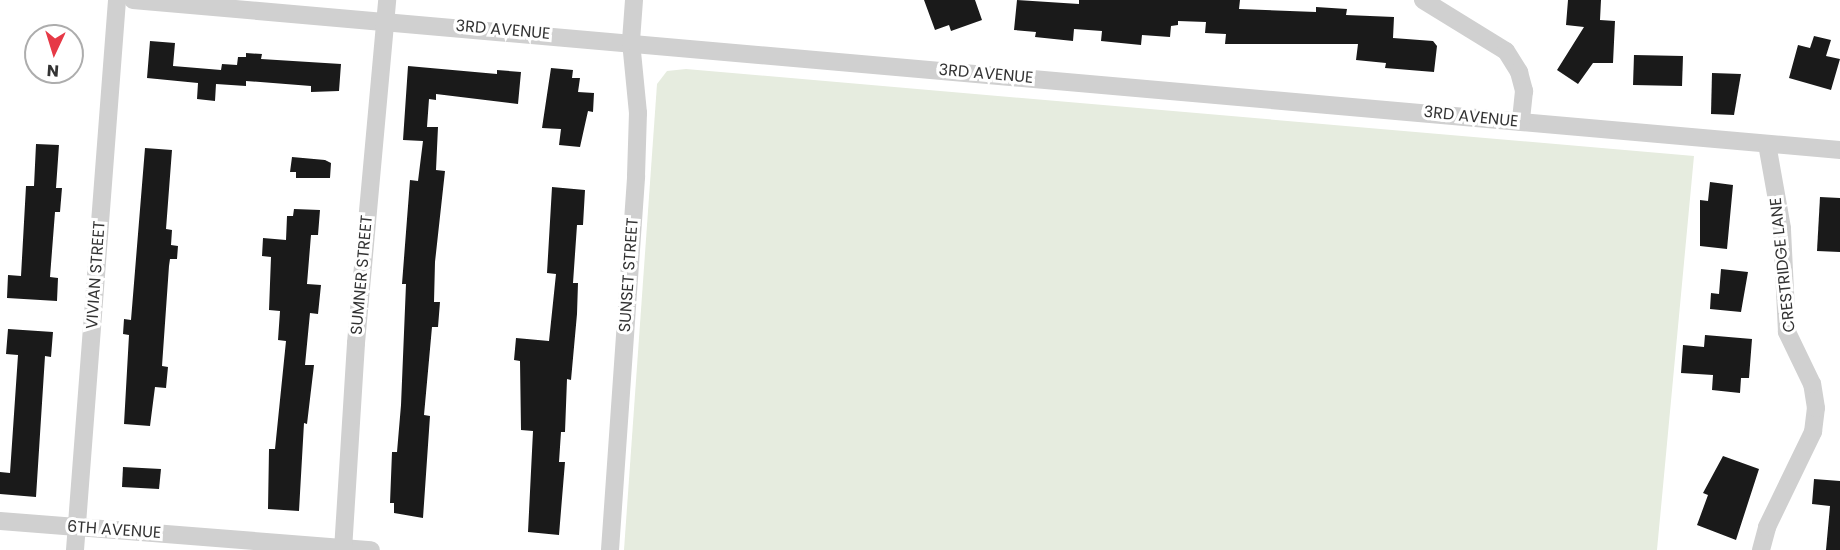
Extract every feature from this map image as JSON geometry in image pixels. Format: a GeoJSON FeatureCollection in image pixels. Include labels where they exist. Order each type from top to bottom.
{"type":"FeatureCollection","features":[{"type":"Feature","properties":{"kind":"street","name":"VIVIAN STREET"},"geometry":{"type":"LineString","coordinates":[[75,550],[117,0]]}},
{"type":"Feature","properties":{"kind":"street","name":"3RD AVENUE"},"geometry":{"type":"LineString","coordinates":[[133,0],[251,4],[385,20],[1840,150]]}},
{"type":"Feature","properties":{"kind":"street","name":"SUMNER STREET"},"geometry":{"type":"LineString","coordinates":[[343,549],[356,343],[387,0]]}},
{"type":"Feature","properties":{"kind":"street","name":"SUNSET STREET"},"geometry":{"type":"LineString","coordinates":[[610,550],[636,166],[638,102],[631,42],[634,0]]}},
{"type":"Feature","properties":{"kind":"street"},"geometry":{"type":"LineString","coordinates":[[1423,0],[1506,51],[1519,72],[1524,91],[1521,122]]}},
{"type":"Feature","properties":{"kind":"street","name":"CRESTRIDGE LANE"},"geometry":{"type":"LineString","coordinates":[[1761,550],[1767,527],[1813,432],[1816,408],[1812,384],[1787,332],[1782,228],[1767,144]]}},
{"type":"Feature","properties":{"kind":"street","name":"6TH AVENUE"},"geometry":{"type":"LineString","coordinates":[[0,521],[371,550]]}},
{"type":"Feature","properties":{"kind":"shaded area"},"geometry":{"type":"Polygon","coordinates":[[[686,69],[1694,156],[1657,550],[624,550],[657,84],[667,71],[686,69]]]}},
{"type":"Feature","properties":{"kind":"building"},"geometry":{"type":"Polygon","coordinates":[[[924,0],[975,0],[982,20],[951,31],[949,25],[935,30],[924,0]]]}},
{"type":"Feature","properties":{"kind":"building"},"geometry":{"type":"Polygon","coordinates":[[[1017,0],[1079,4],[1079,0],[1240,0],[1239,9],[1316,12],[1316,7],[1347,9],[1346,15],[1394,17],[1393,38],[1433,41],[1437,46],[1434,72],[1385,68],[1386,63],[1356,60],[1358,44],[1225,44],[1226,34],[1205,33],[1206,22],[1178,21],[1178,25],[1171,26],[1170,37],[1142,35],[1141,45],[1101,41],[1102,31],[1074,29],[1073,41],[1035,37],[1036,32],[1014,30],[1017,0]]]}},
{"type":"Feature","properties":{"kind":"building"},"geometry":{"type":"Polygon","coordinates":[[[1568,0],[1601,0],[1600,20],[1615,21],[1613,63],[1593,63],[1578,84],[1557,70],[1584,27],[1566,25],[1568,0]]]}},
{"type":"Feature","properties":{"kind":"building"},"geometry":{"type":"Polygon","coordinates":[[[1814,36],[1831,40],[1826,56],[1840,59],[1831,90],[1789,78],[1798,45],[1810,48],[1814,36]]]}},
{"type":"Feature","properties":{"kind":"building"},"geometry":{"type":"Polygon","coordinates":[[[150,41],[175,43],[173,66],[221,70],[222,64],[237,65],[238,57],[246,57],[246,53],[262,54],[261,59],[341,64],[339,91],[311,92],[311,86],[246,81],[246,86],[216,84],[215,101],[197,99],[198,83],[147,78],[150,41]]]}},
{"type":"Feature","properties":{"kind":"building"},"geometry":{"type":"Polygon","coordinates":[[[1634,55],[1683,56],[1682,86],[1633,85],[1634,55]]]}},
{"type":"Feature","properties":{"kind":"building"},"geometry":{"type":"Polygon","coordinates":[[[408,66],[497,74],[497,70],[521,72],[518,104],[436,94],[436,100],[429,99],[427,127],[438,127],[436,170],[445,171],[435,262],[434,302],[440,302],[438,327],[432,327],[424,415],[430,416],[423,518],[394,513],[394,503],[390,503],[392,452],[397,452],[401,405],[406,284],[402,284],[410,180],[418,181],[423,141],[403,140],[408,66]]]}},
{"type":"Feature","properties":{"kind":"building"},"geometry":{"type":"Polygon","coordinates":[[[551,68],[573,70],[572,78],[580,78],[578,92],[594,93],[593,112],[588,111],[580,147],[559,145],[561,129],[542,128],[551,68]]]}},
{"type":"Feature","properties":{"kind":"building"},"geometry":{"type":"Polygon","coordinates":[[[1712,73],[1741,74],[1734,115],[1711,114],[1712,73]]]}},
{"type":"Feature","properties":{"kind":"building"},"geometry":{"type":"Polygon","coordinates":[[[36,144],[59,145],[56,188],[62,188],[60,212],[55,212],[50,277],[58,278],[57,301],[7,298],[8,275],[21,276],[26,186],[34,186],[36,144]]]}},
{"type":"Feature","properties":{"kind":"building"},"geometry":{"type":"Polygon","coordinates":[[[145,148],[172,150],[166,229],[172,230],[171,245],[178,246],[177,259],[170,259],[169,266],[162,366],[168,367],[166,388],[155,387],[150,426],[124,424],[129,335],[123,334],[124,319],[131,320],[145,148]]]}},
{"type":"Feature","properties":{"kind":"building"},"geometry":{"type":"Polygon","coordinates":[[[292,157],[325,160],[331,163],[330,178],[296,178],[296,172],[290,172],[292,157]]]}},
{"type":"Feature","properties":{"kind":"building"},"geometry":{"type":"Polygon","coordinates":[[[1710,182],[1733,185],[1727,249],[1700,246],[1700,200],[1708,201],[1710,182]]]}},
{"type":"Feature","properties":{"kind":"building"},"geometry":{"type":"Polygon","coordinates":[[[552,187],[585,190],[583,225],[577,225],[573,283],[578,283],[577,314],[571,380],[567,379],[565,432],[561,432],[559,462],[565,462],[559,535],[528,532],[533,431],[521,430],[520,361],[514,360],[516,338],[549,341],[556,274],[547,273],[552,187]]]}},
{"type":"Feature","properties":{"kind":"building"},"geometry":{"type":"Polygon","coordinates":[[[1820,197],[1840,198],[1840,252],[1817,251],[1820,197]]]}},
{"type":"Feature","properties":{"kind":"building"},"geometry":{"type":"Polygon","coordinates":[[[294,209],[320,210],[318,235],[311,235],[307,284],[321,285],[318,314],[310,313],[305,365],[314,365],[307,424],[304,423],[299,511],[268,509],[269,449],[275,449],[286,341],[278,340],[280,311],[269,310],[271,257],[262,256],[263,238],[286,240],[287,216],[293,216],[294,209]]]}},
{"type":"Feature","properties":{"kind":"building"},"geometry":{"type":"Polygon","coordinates":[[[1721,269],[1748,272],[1741,312],[1710,309],[1711,293],[1719,294],[1721,269]]]}},
{"type":"Feature","properties":{"kind":"building"},"geometry":{"type":"Polygon","coordinates":[[[8,329],[53,332],[51,357],[45,356],[36,497],[0,494],[0,472],[10,473],[18,355],[6,354],[8,329]]]}},
{"type":"Feature","properties":{"kind":"building"},"geometry":{"type":"Polygon","coordinates":[[[1705,335],[1752,339],[1749,378],[1741,378],[1740,393],[1712,390],[1713,375],[1681,373],[1683,345],[1704,347],[1705,335]]]}},
{"type":"Feature","properties":{"kind":"building"},"geometry":{"type":"Polygon","coordinates":[[[1723,456],[1759,469],[1736,540],[1697,525],[1708,495],[1703,493],[1723,456]]]}},
{"type":"Feature","properties":{"kind":"building"},"geometry":{"type":"Polygon","coordinates":[[[123,467],[161,469],[159,489],[122,487],[123,467]]]}},
{"type":"Feature","properties":{"kind":"building"},"geometry":{"type":"Polygon","coordinates":[[[1814,479],[1840,481],[1840,550],[1826,550],[1830,506],[1812,504],[1814,479]]]}}]}
